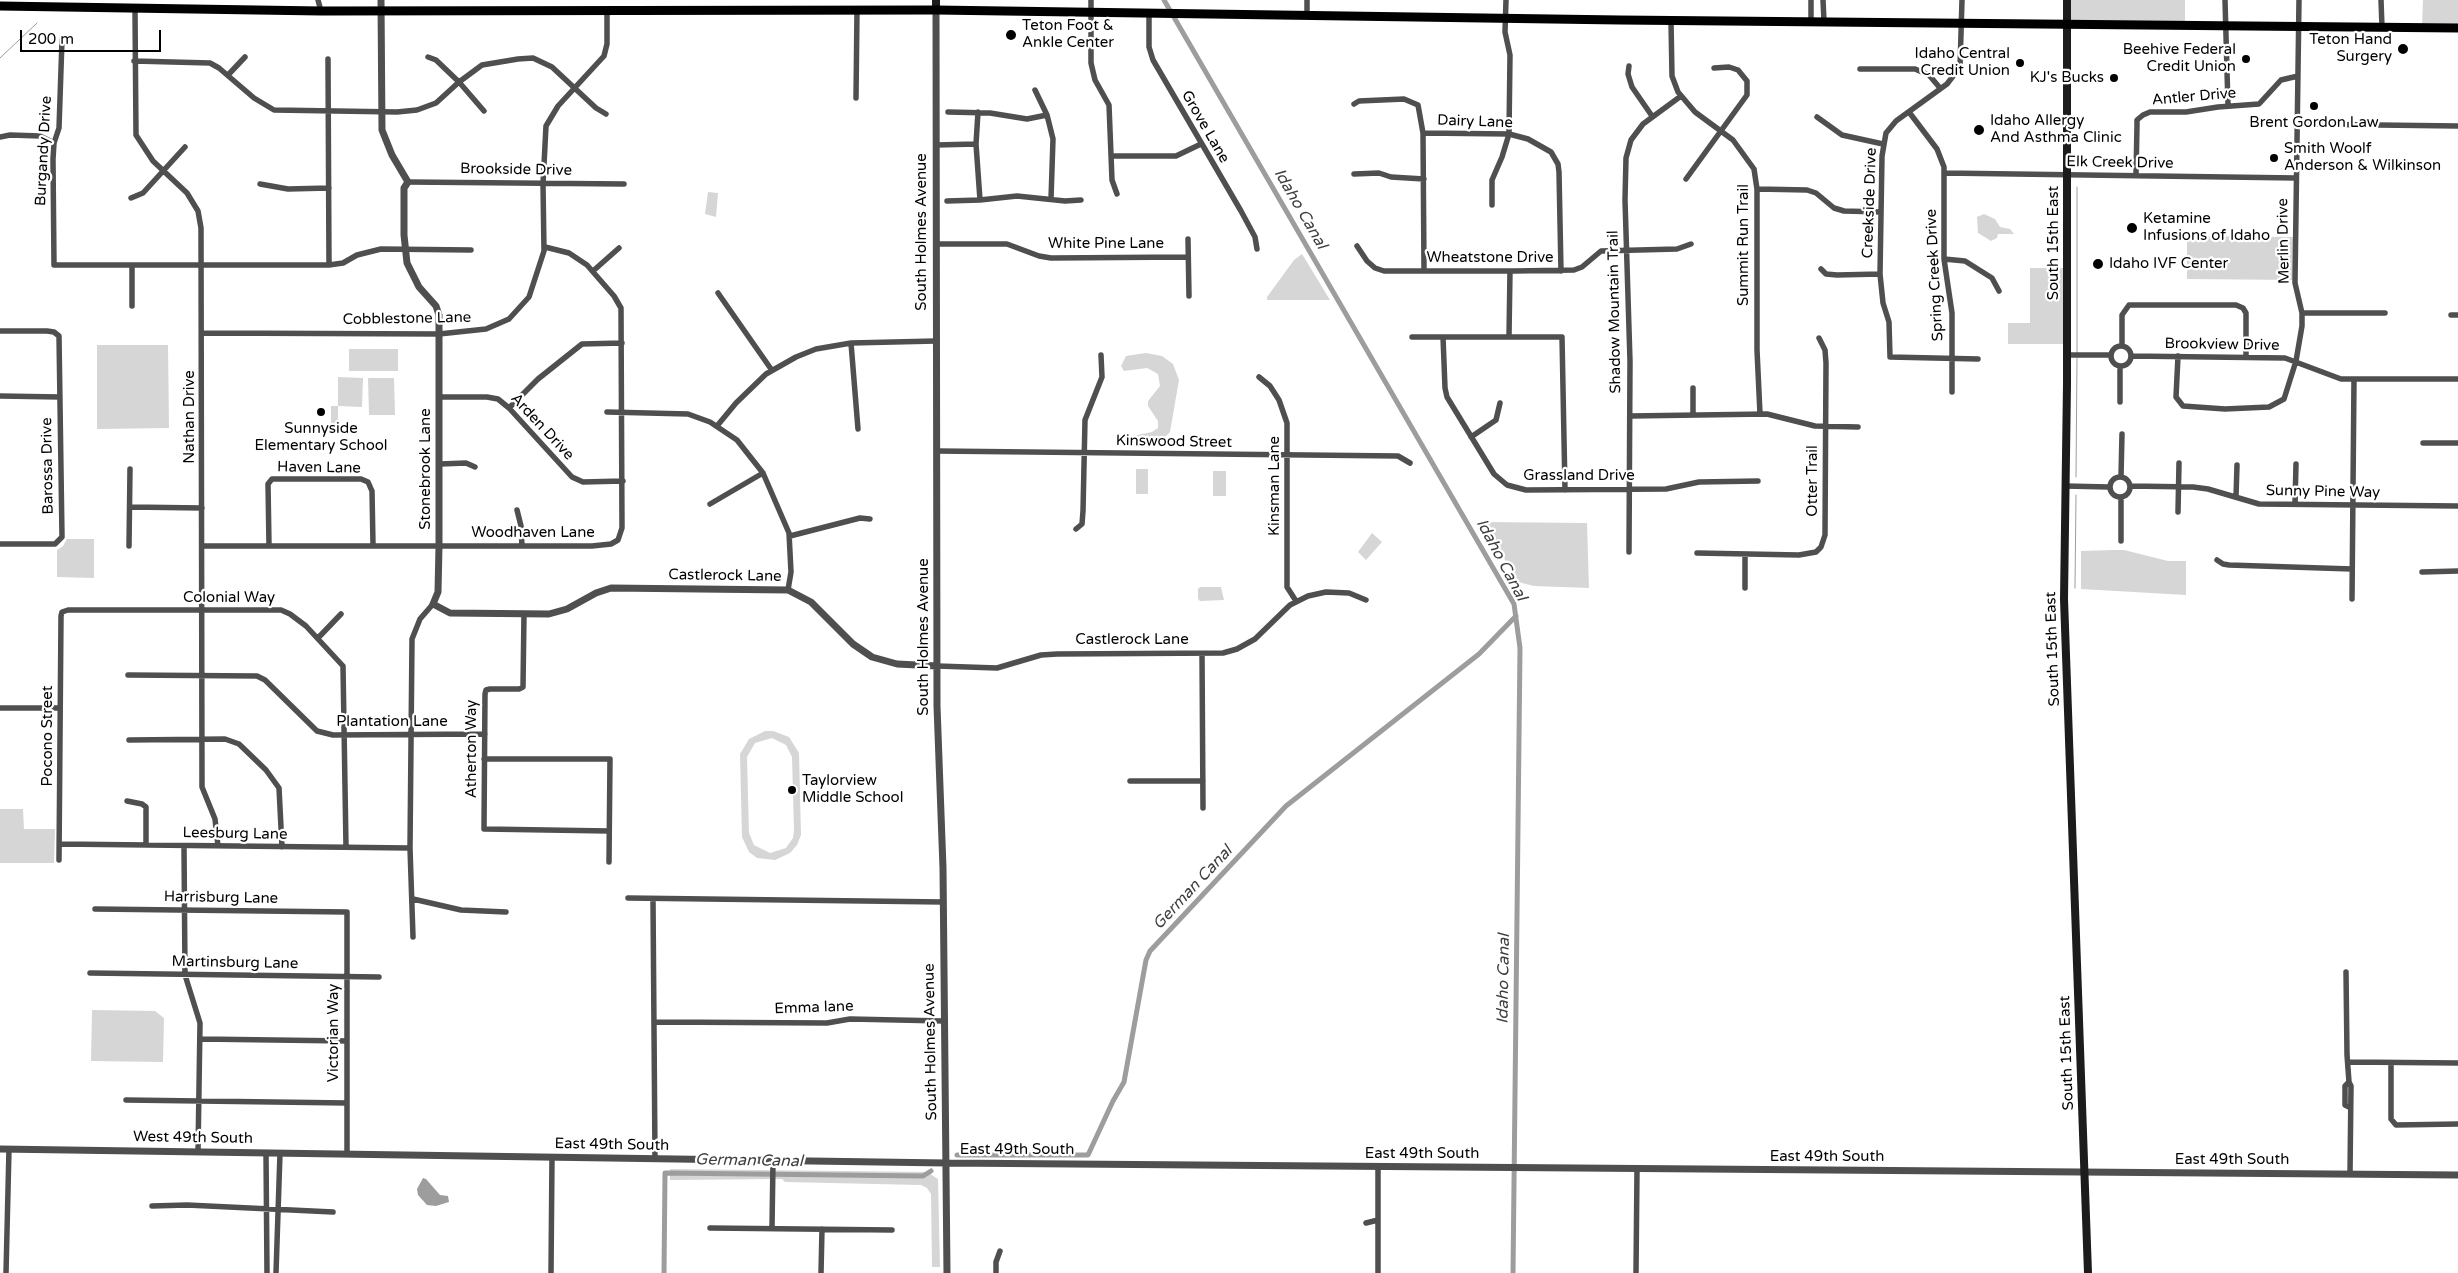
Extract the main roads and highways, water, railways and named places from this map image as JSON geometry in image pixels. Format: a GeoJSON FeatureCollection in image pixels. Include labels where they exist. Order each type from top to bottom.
{"type":"FeatureCollection","features":[{"type":"Feature","properties":{"kind":"main road","name":"South 15th East"},"geometry":{"type":"LineString","coordinates":[[2066,0],[2070,355],[2065,486],[2064,608],[2088,1273]]}},
{"type":"Feature","properties":{"kind":"main road"},"geometry":{"type":"LineString","coordinates":[[0,6],[92,5],[135,10],[607,12],[857,10],[936,5],[1091,12],[1671,21],[1961,22],[2458,28]]}},
{"type":"Feature","properties":{"kind":"waterway","name":"Idaho Canal"},"geometry":{"type":"LineString","coordinates":[[1164,0],[1514,604],[1520,648],[1513,1273]]}},
{"type":"Feature","properties":{"kind":"waterway"},"geometry":{"type":"LineString","coordinates":[[0,58],[37,23]]}},
{"type":"Feature","properties":{"kind":"waterway"},"geometry":{"type":"LineString","coordinates":[[2077,187],[2077,354]]}},
{"type":"Feature","properties":{"kind":"waterway"},"geometry":{"type":"LineString","coordinates":[[2076,477],[2077,358]]}},
{"type":"Feature","properties":{"kind":"waterway"},"geometry":{"type":"LineString","coordinates":[[2075,588],[2076,495]]}},
{"type":"Feature","properties":{"kind":"waterway","name":"German Canal"},"geometry":{"type":"LineString","coordinates":[[957,1155],[1088,1155],[1124,1082],[1146,960],[1150,951],[1286,806],[1479,654],[1516,616]]}},
{"type":"Feature","properties":{"kind":"waterway","name":"German Canal"},"geometry":{"type":"LineString","coordinates":[[664,1273],[665,1173],[923,1176],[931,1171]]}},
{"type":"Feature","properties":{"kind":"place","name":"Teton Foot & Ankle Center"},"geometry":{"type":"Point","coordinates":[1011,35]}},
{"type":"Feature","properties":{"kind":"place","name":"Teton Hand Surgery"},"geometry":{"type":"Point","coordinates":[2403,49]}},
{"type":"Feature","properties":{"kind":"place","name":"Beehive Federal Credit Union"},"geometry":{"type":"Point","coordinates":[2246,59]}},
{"type":"Feature","properties":{"kind":"place","name":"Idaho Central Credit Union"},"geometry":{"type":"Point","coordinates":[2020,63]}},
{"type":"Feature","properties":{"kind":"place","name":"KJ's Bucks"},"geometry":{"type":"Point","coordinates":[2114,78]}},
{"type":"Feature","properties":{"kind":"place","name":"Brent Gordon Law"},"geometry":{"type":"Point","coordinates":[2314,106]}},
{"type":"Feature","properties":{"kind":"place","name":"Idaho Allergy And Asthma Clinic"},"geometry":{"type":"Point","coordinates":[1979,130]}},
{"type":"Feature","properties":{"kind":"place","name":"Smith Woolf Anderson & Wilkinson"},"geometry":{"type":"Point","coordinates":[2274,158]}},
{"type":"Feature","properties":{"kind":"place","name":"Ketamine Infusions of Idaho"},"geometry":{"type":"Point","coordinates":[2132,228]}},
{"type":"Feature","properties":{"kind":"place","name":"Idaho IVF Center"},"geometry":{"type":"Point","coordinates":[2098,264]}},
{"type":"Feature","properties":{"kind":"place","name":"Sunnyside Elementary School"},"geometry":{"type":"Point","coordinates":[321,412]}},
{"type":"Feature","properties":{"kind":"place","name":"Taylorview Middle School"},"geometry":{"type":"Point","coordinates":[792,790]}}]}
